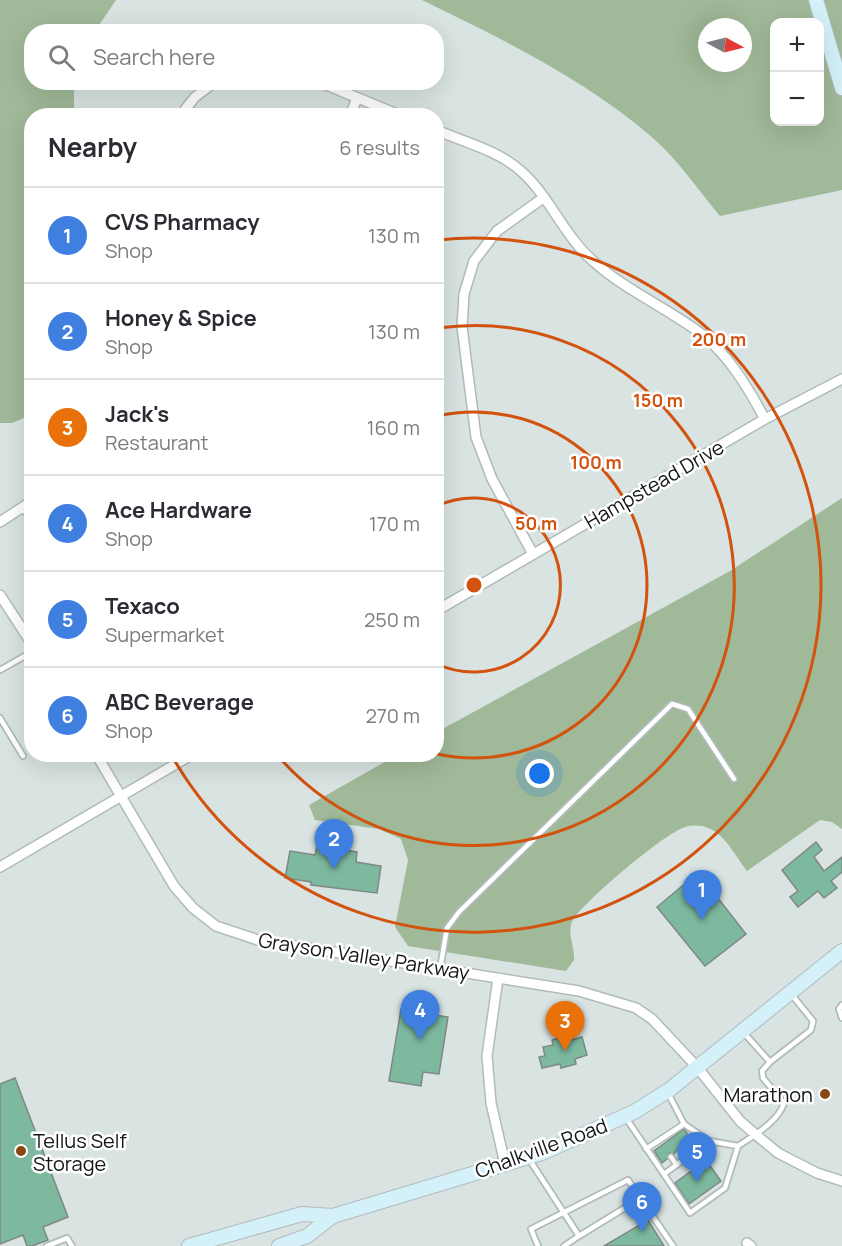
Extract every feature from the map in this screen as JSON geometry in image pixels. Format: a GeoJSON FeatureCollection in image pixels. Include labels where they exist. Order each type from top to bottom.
{"type":"FeatureCollection","features":[{"type":"Feature","properties":{"kind":"main road"},"geometry":{"type":"LineString","coordinates":[[816,0],[842,88]]}},
{"type":"Feature","properties":{"kind":"main road","name":"Chalkville Road"},"geometry":{"type":"LineString","coordinates":[[189,1246],[302,1214],[333,1216],[528,1157],[625,1117],[667,1091],[842,951]]}},
{"type":"Feature","properties":{"kind":"main road","name":"Chalkville Road"},"geometry":{"type":"LineString","coordinates":[[279,1246],[307,1236],[333,1216]]}},
{"type":"Feature","properties":{"kind":"street"},"geometry":{"type":"LineString","coordinates":[[186,108],[204,90]]}},
{"type":"Feature","properties":{"kind":"street"},"geometry":{"type":"LineString","coordinates":[[338,90],[382,108]]}},
{"type":"Feature","properties":{"kind":"street"},"geometry":{"type":"LineString","coordinates":[[353,108],[357,98]]}},
{"type":"Feature","properties":{"kind":"street"},"geometry":{"type":"LineString","coordinates":[[444,133],[498,156],[522,172],[568,234],[592,260],[622,284],[703,336],[740,375],[765,418]]}},
{"type":"Feature","properties":{"kind":"street"},"geometry":{"type":"LineString","coordinates":[[534,554],[492,479],[476,437],[462,327],[464,294],[474,261],[497,231],[543,198]]}},
{"type":"Feature","properties":{"kind":"street","name":"Hampstead Drive"},"geometry":{"type":"LineString","coordinates":[[444,605],[765,418],[842,379]]}},
{"type":"Feature","properties":{"kind":"street"},"geometry":{"type":"LineString","coordinates":[[0,522],[24,506]]}},
{"type":"Feature","properties":{"kind":"street"},"geometry":{"type":"LineString","coordinates":[[0,596],[24,632]]}},
{"type":"Feature","properties":{"kind":"street","name":"Grayson Valley Parkway"},"geometry":{"type":"LineString","coordinates":[[101,762],[174,886],[193,908],[216,926],[258,940],[579,991],[636,1008],[652,1019],[698,1067],[740,1121],[778,1153],[817,1173],[842,1181]]}},
{"type":"Feature","properties":{"kind":"street"},"geometry":{"type":"LineString","coordinates":[[0,867],[180,762]]}},
{"type":"Feature","properties":{"kind":"street"},"geometry":{"type":"LineString","coordinates":[[498,978],[487,1056],[491,1103],[504,1164]]}},
{"type":"Feature","properties":{"kind":"lane"},"geometry":{"type":"LineString","coordinates":[[21,508],[24,511]]}},
{"type":"Feature","properties":{"kind":"lane"},"geometry":{"type":"LineString","coordinates":[[0,670],[24,656]]}},
{"type":"Feature","properties":{"kind":"lane"},"geometry":{"type":"LineString","coordinates":[[440,969],[447,928],[459,912],[672,704],[688,709],[734,779]]}},
{"type":"Feature","properties":{"kind":"lane"},"geometry":{"type":"LineString","coordinates":[[0,717],[23,756]]}},
{"type":"Feature","properties":{"kind":"lane"},"geometry":{"type":"LineString","coordinates":[[625,1117],[690,1213],[725,1188],[738,1146],[756,1134],[782,1109],[784,1103],[763,1078],[762,1071],[811,1030],[813,1021],[790,993]]}},
{"type":"Feature","properties":{"kind":"lane"},"geometry":{"type":"LineString","coordinates":[[842,1005],[839,1008],[842,1018]]}},
{"type":"Feature","properties":{"kind":"lane"},"geometry":{"type":"LineString","coordinates":[[742,1031],[770,1062]]}},
{"type":"Feature","properties":{"kind":"lane"},"geometry":{"type":"LineString","coordinates":[[667,1091],[684,1124],[710,1142],[738,1146]]}},
{"type":"Feature","properties":{"kind":"lane"},"geometry":{"type":"LineString","coordinates":[[646,1149],[661,1142],[684,1124]]}},
{"type":"Feature","properties":{"kind":"lane"},"geometry":{"type":"LineString","coordinates":[[664,1174],[710,1142]]}},
{"type":"Feature","properties":{"kind":"lane"},"geometry":{"type":"LineString","coordinates":[[683,1149],[688,1157]]}},
{"type":"Feature","properties":{"kind":"lane"},"geometry":{"type":"LineString","coordinates":[[528,1157],[579,1236]]}},
{"type":"Feature","properties":{"kind":"lane"},"geometry":{"type":"LineString","coordinates":[[671,1157],[677,1165]]}},
{"type":"Feature","properties":{"kind":"lane"},"geometry":{"type":"LineString","coordinates":[[538,1246],[531,1229],[628,1180],[673,1246]]}},
{"type":"Feature","properties":{"kind":"lane"},"geometry":{"type":"LineString","coordinates":[[564,1246],[641,1198]]}},
{"type":"Feature","properties":{"kind":"lane"},"geometry":{"type":"LineString","coordinates":[[47,1246],[67,1238],[72,1246]]}},
{"type":"Feature","properties":{"kind":"green space"},"geometry":{"type":"Polygon","coordinates":[[[0,0],[116,0],[100,24],[24,24],[24,90],[74,90],[74,108],[24,108],[24,418],[12,423],[0,423],[0,0]]]}},
{"type":"Feature","properties":{"kind":"green space"},"geometry":{"type":"Polygon","coordinates":[[[422,0],[842,0],[842,190],[720,216],[672,157],[654,139],[601,98],[513,46],[422,0]]]}},
{"type":"Feature","properties":{"kind":"green space"},"geometry":{"type":"Polygon","coordinates":[[[842,498],[842,829],[832,822],[820,820],[747,871],[725,841],[714,831],[706,827],[693,826],[675,832],[626,869],[580,911],[571,924],[574,960],[566,971],[408,946],[395,927],[408,860],[401,839],[379,829],[315,820],[309,805],[385,762],[444,762],[444,728],[730,571],[842,498]]]}},
{"type":"Feature","properties":{"kind":"building"},"geometry":{"type":"Polygon","coordinates":[[[816,842],[822,850],[814,857],[824,871],[842,857],[842,872],[831,881],[837,888],[824,898],[818,891],[798,907],[790,897],[798,891],[782,870],[816,842]]]}},
{"type":"Feature","properties":{"kind":"building"},"geometry":{"type":"Polygon","coordinates":[[[317,846],[357,852],[356,862],[381,866],[377,893],[311,885],[311,882],[285,878],[290,851],[315,855],[317,846]]]}},
{"type":"Feature","properties":{"kind":"building"},"geometry":{"type":"Polygon","coordinates":[[[697,873],[708,874],[707,884],[746,934],[705,966],[657,907],[687,882],[696,883],[697,873]]]}},
{"type":"Feature","properties":{"kind":"building"},"geometry":{"type":"Polygon","coordinates":[[[401,1009],[448,1017],[439,1074],[423,1072],[421,1086],[389,1081],[401,1009]]]}},
{"type":"Feature","properties":{"kind":"building"},"geometry":{"type":"Polygon","coordinates":[[[569,1035],[571,1040],[582,1037],[587,1055],[575,1059],[576,1064],[561,1068],[560,1064],[542,1068],[539,1057],[545,1056],[543,1047],[553,1045],[552,1040],[569,1035]]]}},
{"type":"Feature","properties":{"kind":"building","name":"Tellus Self Storage"},"geometry":{"type":"Polygon","coordinates":[[[15,1078],[68,1217],[43,1227],[48,1240],[32,1246],[27,1246],[23,1235],[0,1244],[0,1084],[15,1078]]]}},
{"type":"Feature","properties":{"kind":"building"},"geometry":{"type":"Polygon","coordinates":[[[684,1129],[693,1141],[686,1146],[680,1146],[674,1154],[669,1153],[667,1159],[662,1163],[654,1151],[684,1129]]]}},
{"type":"Feature","properties":{"kind":"building"},"geometry":{"type":"Polygon","coordinates":[[[706,1160],[721,1181],[689,1204],[675,1183],[706,1160]]]}},
{"type":"Feature","properties":{"kind":"building"},"geometry":{"type":"Polygon","coordinates":[[[648,1220],[664,1246],[604,1246],[648,1220]]]}},
{"type":"Feature","properties":{"kind":"place","name":"Honey & Spice"},"geometry":{"type":"Point","coordinates":[334,869]}},
{"type":"Feature","properties":{"kind":"place","name":"CVS Pharmacy"},"geometry":{"type":"Point","coordinates":[702,920]}},
{"type":"Feature","properties":{"kind":"place","name":"Ace Hardware"},"geometry":{"type":"Point","coordinates":[420,1040]}},
{"type":"Feature","properties":{"kind":"place","name":"Jack's"},"geometry":{"type":"Point","coordinates":[565,1051]}},
{"type":"Feature","properties":{"kind":"place","name":"Marathon"},"geometry":{"type":"Point","coordinates":[825,1094]}},
{"type":"Feature","properties":{"kind":"place","name":"Tellus Self Storage"},"geometry":{"type":"Point","coordinates":[21,1151]}},
{"type":"Feature","properties":{"kind":"place","name":"Texaco"},"geometry":{"type":"Point","coordinates":[697,1182]}},
{"type":"Feature","properties":{"kind":"place","name":"ABC Beverage"},"geometry":{"type":"Point","coordinates":[642,1232]}}]}
